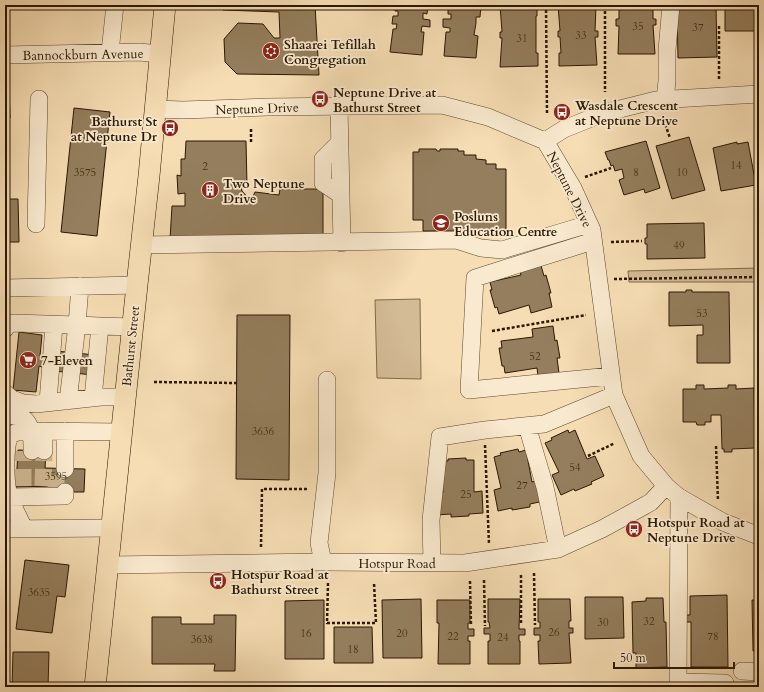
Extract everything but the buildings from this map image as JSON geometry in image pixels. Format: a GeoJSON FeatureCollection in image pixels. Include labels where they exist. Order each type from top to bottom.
{"type":"FeatureCollection","features":[{"type":"Feature","properties":{"kind":"main road","name":"Bathurst Street"},"geometry":{"type":"LineString","coordinates":[[95,687],[156,109],[165,5]]}},
{"type":"Feature","properties":{"kind":"street"},"geometry":{"type":"LineString","coordinates":[[110,52],[115,5]]}},
{"type":"Feature","properties":{"kind":"street"},"geometry":{"type":"LineString","coordinates":[[661,99],[667,81],[667,50],[672,5]]}},
{"type":"Feature","properties":{"kind":"street","name":"Bannockburn Avenue"},"geometry":{"type":"LineString","coordinates":[[5,55],[110,52],[160,54]]}},
{"type":"Feature","properties":{"kind":"street"},"geometry":{"type":"LineString","coordinates":[[545,141],[564,130],[604,113],[661,99],[759,94]]}},
{"type":"Feature","properties":{"kind":"street"},"geometry":{"type":"LineString","coordinates":[[36,224],[39,99]]}},
{"type":"Feature","properties":{"kind":"street","name":"Neptune Drive"},"geometry":{"type":"LineString","coordinates":[[156,109],[183,110],[442,105],[488,117],[545,141],[573,188],[592,230],[592,241],[599,279],[614,395],[641,456],[672,491],[723,522],[759,536]]}},
{"type":"Feature","properties":{"kind":"street"},"geometry":{"type":"LineString","coordinates":[[339,106],[342,243]]}},
{"type":"Feature","properties":{"kind":"street"},"geometry":{"type":"LineString","coordinates":[[141,245],[456,240],[481,248],[502,250],[589,224]]}},
{"type":"Feature","properties":{"kind":"street"},"geometry":{"type":"LineString","coordinates":[[592,241],[475,278],[469,390],[611,376]]}},
{"type":"Feature","properties":{"kind":"street"},"geometry":{"type":"LineString","coordinates":[[5,288],[137,285]]}},
{"type":"Feature","properties":{"kind":"street"},"geometry":{"type":"LineString","coordinates":[[68,401],[80,286]]}},
{"type":"Feature","properties":{"kind":"street"},"geometry":{"type":"LineString","coordinates":[[5,329],[7,325],[14,323],[132,327]]}},
{"type":"Feature","properties":{"kind":"street"},"geometry":{"type":"LineString","coordinates":[[48,402],[54,325]]}},
{"type":"Feature","properties":{"kind":"street"},"geometry":{"type":"LineString","coordinates":[[93,398],[100,326]]}},
{"type":"Feature","properties":{"kind":"street"},"geometry":{"type":"LineString","coordinates":[[323,562],[319,543],[327,473],[327,380]]}},
{"type":"Feature","properties":{"kind":"street"},"geometry":{"type":"LineString","coordinates":[[5,393],[12,400],[36,404],[93,398],[125,397]]}},
{"type":"Feature","properties":{"kind":"street"},"geometry":{"type":"LineString","coordinates":[[432,563],[431,520],[440,437],[485,430],[544,424],[614,395]]}},
{"type":"Feature","properties":{"kind":"street"},"geometry":{"type":"LineString","coordinates":[[5,417],[10,415],[21,417],[44,431],[61,469]]}},
{"type":"Feature","properties":{"kind":"street"},"geometry":{"type":"LineString","coordinates":[[527,426],[545,487],[558,549]]}},
{"type":"Feature","properties":{"kind":"street"},"geometry":{"type":"LineString","coordinates":[[33,451],[44,431]]}},
{"type":"Feature","properties":{"kind":"street"},"geometry":{"type":"LineString","coordinates":[[14,529],[39,493],[7,479],[7,444],[10,436],[17,432],[44,431],[121,432]]}},
{"type":"Feature","properties":{"kind":"street"},"geometry":{"type":"LineString","coordinates":[[672,491],[678,682],[725,683]]}},
{"type":"Feature","properties":{"kind":"street","name":"Hotspur Road"},"geometry":{"type":"LineString","coordinates":[[108,565],[323,562],[465,563],[558,549],[602,529],[672,491]]}},
{"type":"Feature","properties":{"kind":"street"},"geometry":{"type":"LineString","coordinates":[[5,514],[14,529]]}},
{"type":"Feature","properties":{"kind":"street"},"geometry":{"type":"LineString","coordinates":[[14,529],[111,528]]}},
{"type":"Feature","properties":{"kind":"path"},"geometry":{"type":"LineString","coordinates":[[546,5],[547,113]]}},
{"type":"Feature","properties":{"kind":"path"},"geometry":{"type":"LineString","coordinates":[[605,6],[605,92]]}},
{"type":"Feature","properties":{"kind":"path"},"geometry":{"type":"LineString","coordinates":[[719,24],[719,79]]}},
{"type":"Feature","properties":{"kind":"path"},"geometry":{"type":"LineString","coordinates":[[661,99],[670,138]]}},
{"type":"Feature","properties":{"kind":"path"},"geometry":{"type":"LineString","coordinates":[[251,129],[251,144]]}},
{"type":"Feature","properties":{"kind":"path"},"geometry":{"type":"LineString","coordinates":[[584,178],[611,168]]}},
{"type":"Feature","properties":{"kind":"path"},"geometry":{"type":"LineString","coordinates":[[611,242],[642,242]]}},
{"type":"Feature","properties":{"kind":"path"},"geometry":{"type":"LineString","coordinates":[[599,279],[759,277]]}},
{"type":"Feature","properties":{"kind":"path"},"geometry":{"type":"LineString","coordinates":[[492,332],[586,315]]}},
{"type":"Feature","properties":{"kind":"path"},"geometry":{"type":"LineString","coordinates":[[154,382],[237,383]]}},
{"type":"Feature","properties":{"kind":"path"},"geometry":{"type":"LineString","coordinates":[[485,430],[490,559]]}},
{"type":"Feature","properties":{"kind":"path"},"geometry":{"type":"LineString","coordinates":[[588,456],[615,443]]}},
{"type":"Feature","properties":{"kind":"path"},"geometry":{"type":"LineString","coordinates":[[716,446],[718,503]]}},
{"type":"Feature","properties":{"kind":"path"},"geometry":{"type":"LineString","coordinates":[[261,563],[262,489],[325,489]]}},
{"type":"Feature","properties":{"kind":"path"},"geometry":{"type":"LineString","coordinates":[[534,573],[535,625]]}},
{"type":"Feature","properties":{"kind":"path"},"geometry":{"type":"LineString","coordinates":[[521,575],[521,624]]}},
{"type":"Feature","properties":{"kind":"path"},"geometry":{"type":"LineString","coordinates":[[484,580],[485,626]]}},
{"type":"Feature","properties":{"kind":"path"},"geometry":{"type":"LineString","coordinates":[[470,581],[471,626]]}},
{"type":"Feature","properties":{"kind":"path"},"geometry":{"type":"LineString","coordinates":[[328,583],[327,623],[376,623],[374,583]]}},
{"type":"Feature","properties":{"kind":"shaded area"},"geometry":{"type":"Polygon","coordinates":[[[759,268],[759,282],[629,282],[628,271],[759,268]]]}},
{"type":"Feature","properties":{"kind":"shaded area"},"geometry":{"type":"Polygon","coordinates":[[[420,299],[421,379],[377,378],[375,300],[420,299]]]}},
{"type":"Feature","properties":{"kind":"tunnel"},"geometry":{"type":"LineString","coordinates":[[23,451],[23,486]]}},
{"type":"Feature","properties":{"kind":"tunnel"},"geometry":{"type":"LineString","coordinates":[[43,486],[44,451]]}},
{"type":"Feature","properties":{"kind":"tunnel"},"geometry":{"type":"LineString","coordinates":[[56,469],[56,492]]}},
{"type":"Feature","properties":{"kind":"place","name":"Shaarei Tefillah Congregation"},"geometry":{"type":"Point","coordinates":[271,51]}},
{"type":"Feature","properties":{"kind":"place","name":"Neptune Drive at Bathurst Street"},"geometry":{"type":"Point","coordinates":[320,99]}},
{"type":"Feature","properties":{"kind":"place","name":"Wasdale Crescent at Neptune Drive"},"geometry":{"type":"Point","coordinates":[562,112]}},
{"type":"Feature","properties":{"kind":"place","name":"Bathurst St at Neptune Dr"},"geometry":{"type":"Point","coordinates":[170,128]}},
{"type":"Feature","properties":{"kind":"place","name":"Two Neptune Drive"},"geometry":{"type":"Point","coordinates":[210,190]}},
{"type":"Feature","properties":{"kind":"place","name":"Posluns Education Centre"},"geometry":{"type":"Point","coordinates":[441,223]}},
{"type":"Feature","properties":{"kind":"place","name":"7-Eleven"},"geometry":{"type":"Point","coordinates":[28,360]}},
{"type":"Feature","properties":{"kind":"place","name":"Hotspur Road at Neptune Drive"},"geometry":{"type":"Point","coordinates":[634,529]}},
{"type":"Feature","properties":{"kind":"place","name":"Hotspur Road at Bathurst Street"},"geometry":{"type":"Point","coordinates":[218,581]}}]}
